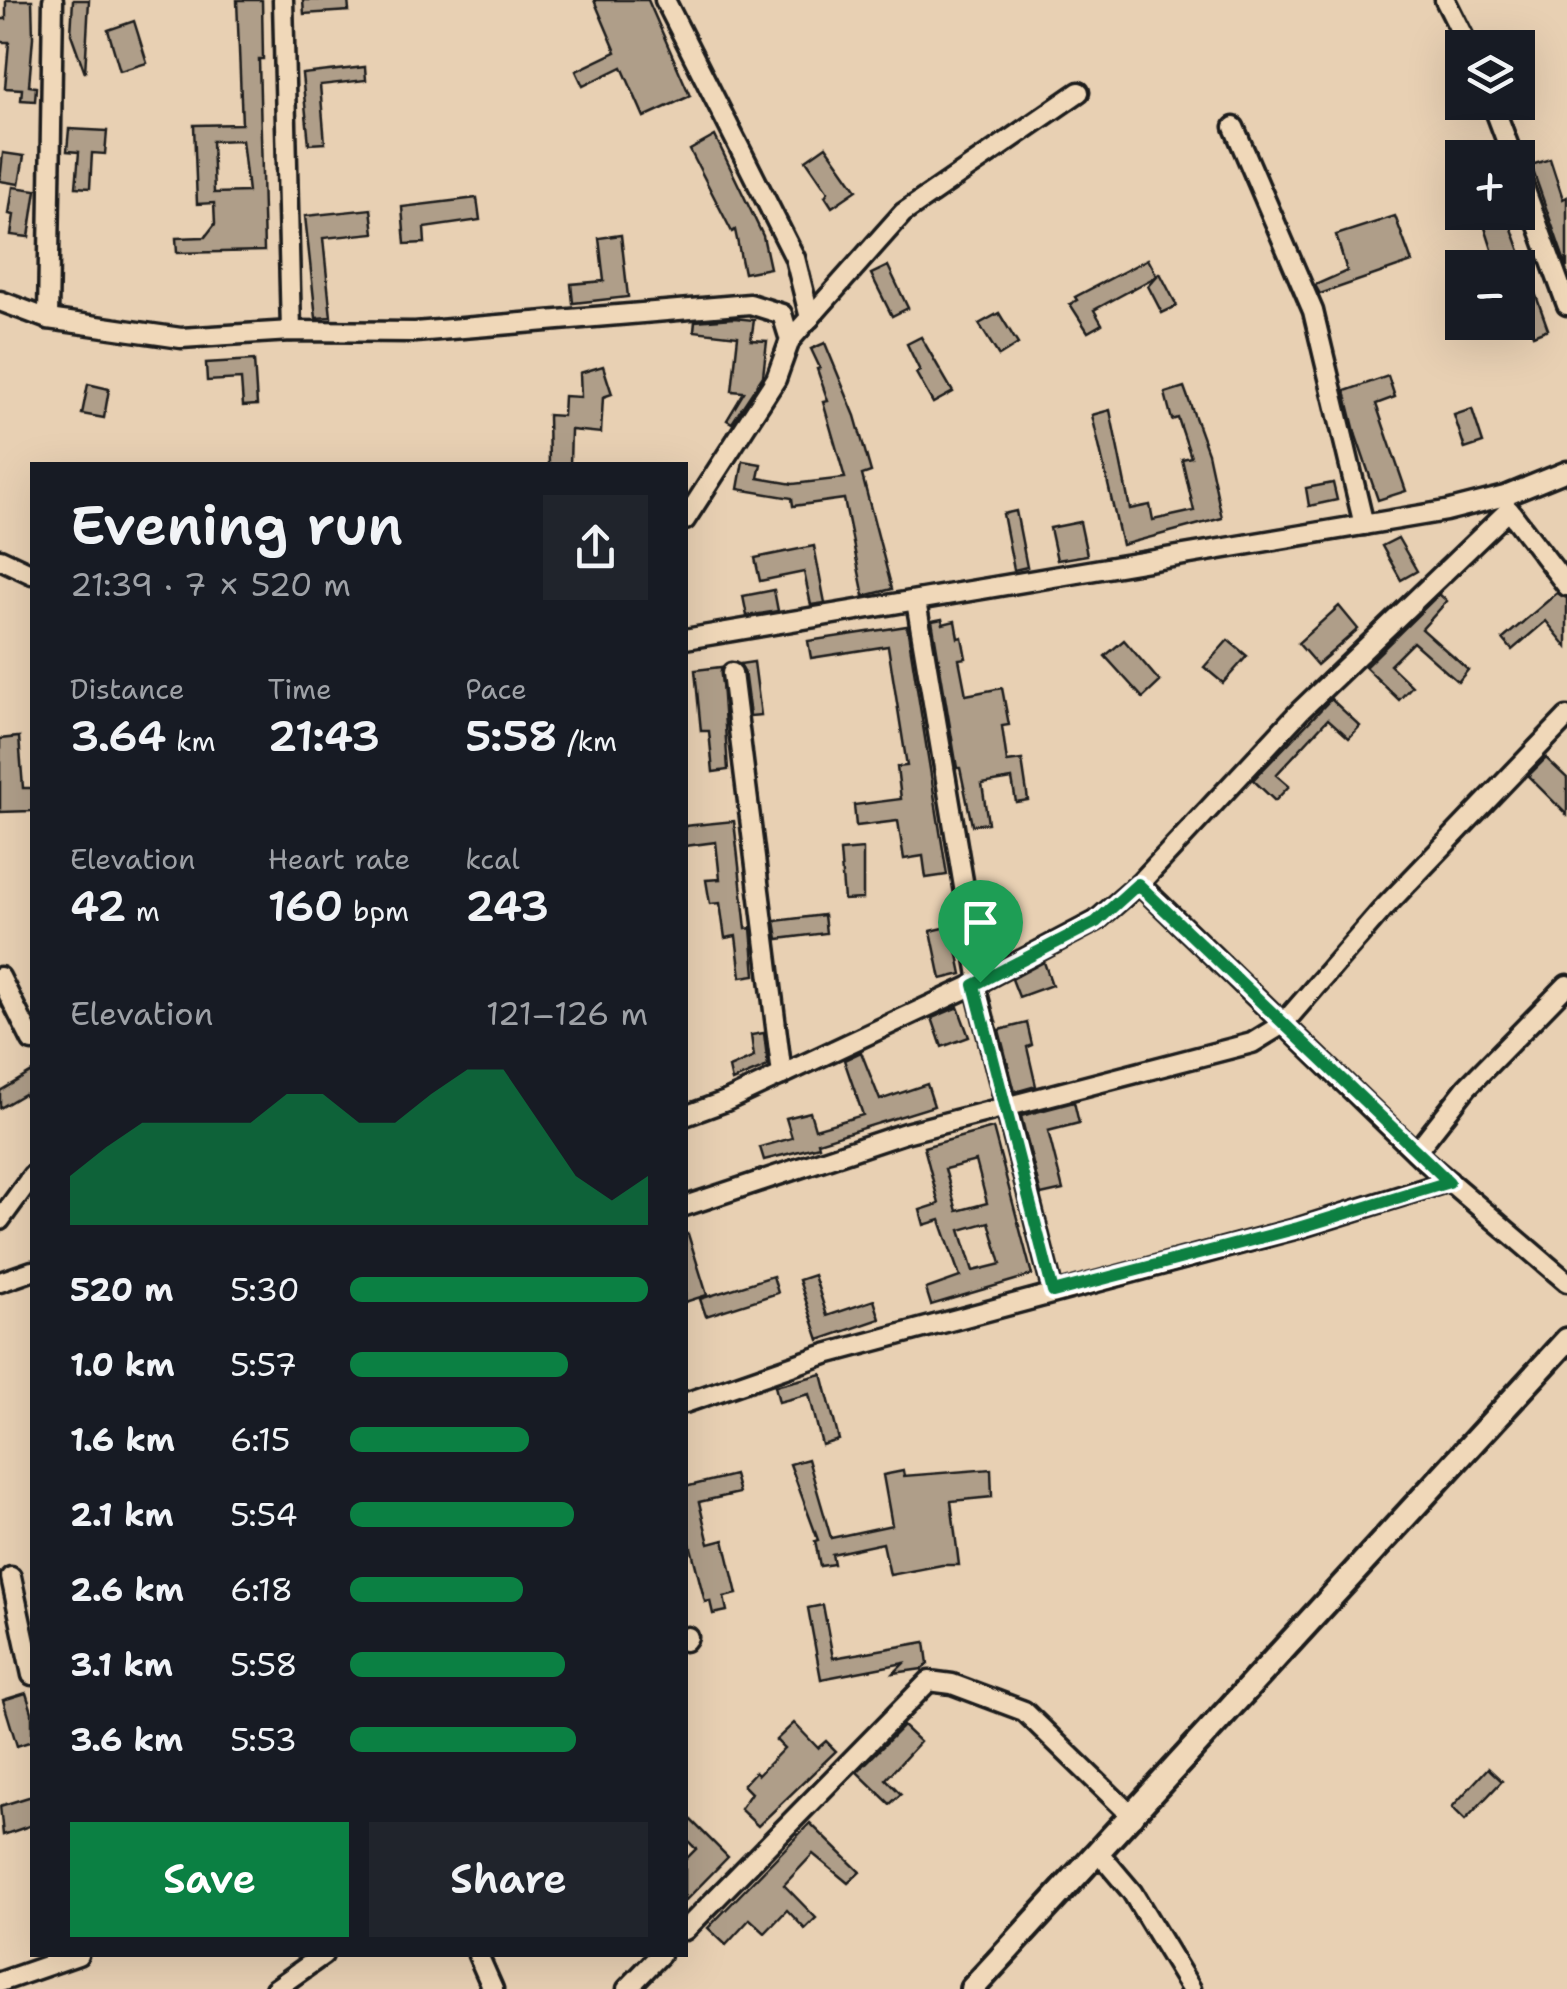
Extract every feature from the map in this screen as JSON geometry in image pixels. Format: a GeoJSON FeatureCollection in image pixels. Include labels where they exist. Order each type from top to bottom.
{"type":"FeatureCollection","features":[{"type":"Feature","properties":{"kind":"main road"},"geometry":{"type":"LineString","coordinates":[[972,1989],[1134,1817],[1567,1340]]}},
{"type":"Feature","properties":{"kind":"street"},"geometry":{"type":"LineString","coordinates":[[48,319],[52,0]]}},
{"type":"Feature","properties":{"kind":"street"},"geometry":{"type":"LineString","coordinates":[[283,0],[291,330]]}},
{"type":"Feature","properties":{"kind":"street"},"geometry":{"type":"LineString","coordinates":[[665,0],[794,258],[810,318]]}},
{"type":"Feature","properties":{"kind":"street"},"geometry":{"type":"LineString","coordinates":[[1445,0],[1460,30]]}},
{"type":"Feature","properties":{"kind":"street"},"geometry":{"type":"LineString","coordinates":[[688,515],[776,378],[790,340],[903,213],[1079,92]]}},
{"type":"Feature","properties":{"kind":"street"},"geometry":{"type":"LineString","coordinates":[[1234,127],[1313,311],[1364,525]]}},
{"type":"Feature","properties":{"kind":"street"},"geometry":{"type":"LineString","coordinates":[[1535,217],[1567,304]]}},
{"type":"Feature","properties":{"kind":"street"},"geometry":{"type":"LineString","coordinates":[[0,301],[48,319],[181,338],[291,330],[415,332],[750,304],[782,314],[790,340]]}},
{"type":"Feature","properties":{"kind":"street"},"geometry":{"type":"LineString","coordinates":[[688,1115],[977,984],[1096,922],[1138,884],[1300,711],[1507,503],[1567,471]]}},
{"type":"Feature","properties":{"kind":"street"},"geometry":{"type":"LineString","coordinates":[[688,639],[1507,503]]}},
{"type":"Feature","properties":{"kind":"street"},"geometry":{"type":"LineString","coordinates":[[1507,503],[1567,586]]}},
{"type":"Feature","properties":{"kind":"street"},"geometry":{"type":"LineString","coordinates":[[0,559],[30,573]]}},
{"type":"Feature","properties":{"kind":"street"},"geometry":{"type":"LineString","coordinates":[[916,601],[977,984],[1053,1292]]}},
{"type":"Feature","properties":{"kind":"street"},"geometry":{"type":"LineString","coordinates":[[732,672],[782,1075]]}},
{"type":"Feature","properties":{"kind":"street"},"geometry":{"type":"LineString","coordinates":[[688,1205],[1005,1104],[1252,1043],[1283,1024],[1382,910],[1567,717]]}},
{"type":"Feature","properties":{"kind":"street"},"geometry":{"type":"LineString","coordinates":[[1138,884],[1416,1152],[1567,1282]]}},
{"type":"Feature","properties":{"kind":"street"},"geometry":{"type":"LineString","coordinates":[[0,977],[30,1037]]}},
{"type":"Feature","properties":{"kind":"street"},"geometry":{"type":"LineString","coordinates":[[1416,1152],[1467,1087],[1567,985]]}},
{"type":"Feature","properties":{"kind":"street"},"geometry":{"type":"LineString","coordinates":[[0,1220],[30,1179]]}},
{"type":"Feature","properties":{"kind":"street"},"geometry":{"type":"LineString","coordinates":[[688,1402],[826,1354],[1298,1228],[1449,1182]]}},
{"type":"Feature","properties":{"kind":"street"},"geometry":{"type":"LineString","coordinates":[[0,1282],[30,1272]]}},
{"type":"Feature","properties":{"kind":"street"},"geometry":{"type":"LineString","coordinates":[[30,1573],[5,1577],[30,1668]]}},
{"type":"Feature","properties":{"kind":"street"},"geometry":{"type":"LineString","coordinates":[[688,1927],[930,1680],[952,1684],[1024,1712],[1134,1817]]}},
{"type":"Feature","properties":{"kind":"street"},"geometry":{"type":"LineString","coordinates":[[1099,1854],[1132,1892],[1191,1989]]}},
{"type":"Feature","properties":{"kind":"street"},"geometry":{"type":"LineString","coordinates":[[0,1982],[72,1957]]}},
{"type":"Feature","properties":{"kind":"street"},"geometry":{"type":"LineString","coordinates":[[275,1989],[320,1957]]}},
{"type":"Feature","properties":{"kind":"street"},"geometry":{"type":"LineString","coordinates":[[479,1957],[493,1989]]}},
{"type":"Feature","properties":{"kind":"street"},"geometry":{"type":"LineString","coordinates":[[627,1989],[658,1957]]}},
{"type":"Feature","properties":{"kind":"building"},"geometry":{"type":"Polygon","coordinates":[[[6,0],[32,0],[29,86],[36,87],[35,101],[21,100],[22,89],[5,88],[9,42],[0,42],[0,19],[6,19],[6,0]]]}},
{"type":"Feature","properties":{"kind":"building"},"geometry":{"type":"Polygon","coordinates":[[[73,0],[89,0],[85,73],[71,34],[73,0]]]}},
{"type":"Feature","properties":{"kind":"building"},"geometry":{"type":"Polygon","coordinates":[[[237,0],[262,0],[263,59],[259,59],[264,251],[177,253],[176,238],[205,237],[215,224],[214,203],[197,204],[194,125],[242,124],[237,0]],[[242,140],[212,141],[214,193],[248,192],[242,140]]]}},
{"type":"Feature","properties":{"kind":"building"},"geometry":{"type":"Polygon","coordinates":[[[303,0],[348,0],[349,11],[304,14],[303,0]]]}},
{"type":"Feature","properties":{"kind":"building"},"geometry":{"type":"Polygon","coordinates":[[[594,0],[648,0],[690,96],[644,117],[622,67],[583,86],[576,71],[616,52],[594,0]]]}},
{"type":"Feature","properties":{"kind":"building"},"geometry":{"type":"Polygon","coordinates":[[[134,21],[147,63],[120,71],[108,30],[134,21]]]}},
{"type":"Feature","properties":{"kind":"building"},"geometry":{"type":"Polygon","coordinates":[[[365,67],[366,80],[320,85],[325,143],[309,144],[302,74],[365,67]]]}},
{"type":"Feature","properties":{"kind":"building"},"geometry":{"type":"Polygon","coordinates":[[[69,129],[107,131],[105,154],[92,153],[90,188],[76,187],[79,152],[67,151],[69,129]]]}},
{"type":"Feature","properties":{"kind":"building"},"geometry":{"type":"Polygon","coordinates":[[[715,136],[763,236],[770,268],[744,273],[735,230],[732,232],[690,150],[715,136]]]}},
{"type":"Feature","properties":{"kind":"building"},"geometry":{"type":"Polygon","coordinates":[[[826,146],[857,190],[832,207],[825,196],[828,192],[806,160],[826,146]]]}},
{"type":"Feature","properties":{"kind":"building"},"geometry":{"type":"Polygon","coordinates":[[[3,153],[24,156],[19,184],[0,181],[3,153]]]}},
{"type":"Feature","properties":{"kind":"building"},"geometry":{"type":"Polygon","coordinates":[[[1550,159],[1563,199],[1567,197],[1567,268],[1535,176],[1535,164],[1550,159]]]}},
{"type":"Feature","properties":{"kind":"building"},"geometry":{"type":"Polygon","coordinates":[[[13,187],[36,190],[29,237],[11,235],[13,187]]]}},
{"type":"Feature","properties":{"kind":"building"},"geometry":{"type":"Polygon","coordinates":[[[477,198],[480,220],[424,228],[425,243],[405,244],[402,207],[477,198]]]}},
{"type":"Feature","properties":{"kind":"building"},"geometry":{"type":"Polygon","coordinates":[[[371,209],[374,233],[323,238],[331,317],[316,318],[305,216],[371,209]]]}},
{"type":"Feature","properties":{"kind":"building"},"geometry":{"type":"Polygon","coordinates":[[[1395,216],[1412,262],[1320,294],[1315,285],[1347,271],[1336,235],[1395,216]]]}},
{"type":"Feature","properties":{"kind":"building"},"geometry":{"type":"Polygon","coordinates":[[[1486,230],[1512,230],[1520,250],[1492,250],[1486,230]]]}},
{"type":"Feature","properties":{"kind":"building"},"geometry":{"type":"Polygon","coordinates":[[[621,235],[628,297],[573,303],[571,284],[604,281],[599,238],[621,235]]]}},
{"type":"Feature","properties":{"kind":"building"},"geometry":{"type":"Polygon","coordinates":[[[1148,259],[1157,276],[1094,310],[1102,324],[1088,332],[1070,304],[1077,300],[1075,297],[1148,259]]]}},
{"type":"Feature","properties":{"kind":"building"},"geometry":{"type":"Polygon","coordinates":[[[888,266],[908,308],[892,316],[871,274],[888,266]]]}},
{"type":"Feature","properties":{"kind":"building"},"geometry":{"type":"Polygon","coordinates":[[[1160,273],[1177,306],[1162,313],[1148,286],[1160,273]]]}},
{"type":"Feature","properties":{"kind":"building"},"geometry":{"type":"Polygon","coordinates":[[[1535,293],[1548,329],[1535,334],[1535,293]]]}},
{"type":"Feature","properties":{"kind":"building"},"geometry":{"type":"Polygon","coordinates":[[[999,313],[1018,344],[999,356],[979,324],[999,313]]]}},
{"type":"Feature","properties":{"kind":"building"},"geometry":{"type":"Polygon","coordinates":[[[754,320],[751,340],[767,341],[763,376],[732,423],[727,420],[744,392],[732,391],[738,336],[694,331],[695,321],[754,320]]]}},
{"type":"Feature","properties":{"kind":"building"},"geometry":{"type":"Polygon","coordinates":[[[921,337],[953,392],[933,403],[916,373],[920,371],[907,344],[921,337]]]}},
{"type":"Feature","properties":{"kind":"building"},"geometry":{"type":"Polygon","coordinates":[[[825,343],[855,416],[871,472],[862,475],[892,589],[864,596],[844,499],[793,506],[792,498],[738,489],[743,461],[761,464],[758,478],[793,484],[845,478],[823,402],[828,401],[817,369],[820,368],[811,349],[825,343]]]}},
{"type":"Feature","properties":{"kind":"building"},"geometry":{"type":"Polygon","coordinates":[[[254,360],[257,405],[243,406],[241,379],[207,381],[206,363],[254,360]]]}},
{"type":"Feature","properties":{"kind":"building"},"geometry":{"type":"Polygon","coordinates":[[[603,366],[612,394],[603,397],[601,433],[571,430],[570,462],[549,462],[548,415],[563,416],[564,396],[581,397],[580,373],[603,366]]]}},
{"type":"Feature","properties":{"kind":"building"},"geometry":{"type":"Polygon","coordinates":[[[1388,376],[1395,397],[1376,404],[1406,491],[1378,500],[1345,391],[1388,376]]]}},
{"type":"Feature","properties":{"kind":"building"},"geometry":{"type":"Polygon","coordinates":[[[88,384],[109,389],[104,418],[82,414],[88,384]]]}},
{"type":"Feature","properties":{"kind":"building"},"geometry":{"type":"Polygon","coordinates":[[[1184,387],[1208,453],[1222,518],[1122,545],[1092,415],[1110,410],[1130,509],[1150,505],[1153,520],[1194,511],[1182,459],[1191,457],[1178,418],[1172,420],[1165,393],[1184,387]]]}},
{"type":"Feature","properties":{"kind":"building"},"geometry":{"type":"Polygon","coordinates":[[[1472,409],[1483,443],[1465,449],[1454,415],[1472,409]]]}},
{"type":"Feature","properties":{"kind":"building"},"geometry":{"type":"Polygon","coordinates":[[[1333,483],[1337,500],[1309,506],[1306,488],[1333,483]]]}},
{"type":"Feature","properties":{"kind":"building"},"geometry":{"type":"Polygon","coordinates":[[[1016,511],[1027,567],[1014,570],[1003,514],[1016,511]]]}},
{"type":"Feature","properties":{"kind":"building"},"geometry":{"type":"Polygon","coordinates":[[[1080,522],[1087,555],[1057,560],[1050,528],[1080,522]]]}},
{"type":"Feature","properties":{"kind":"building"},"geometry":{"type":"Polygon","coordinates":[[[1398,538],[1417,571],[1401,580],[1382,546],[1398,538]]]}},
{"type":"Feature","properties":{"kind":"building"},"geometry":{"type":"Polygon","coordinates":[[[814,546],[825,603],[811,605],[804,572],[760,581],[755,558],[814,546]]]}},
{"type":"Feature","properties":{"kind":"building"},"geometry":{"type":"Polygon","coordinates":[[[774,590],[778,611],[747,616],[743,596],[774,590]]]}},
{"type":"Feature","properties":{"kind":"building"},"geometry":{"type":"Polygon","coordinates":[[[1557,593],[1567,598],[1567,647],[1546,621],[1512,650],[1503,639],[1557,593]]]}},
{"type":"Feature","properties":{"kind":"building"},"geometry":{"type":"Polygon","coordinates":[[[1439,594],[1447,601],[1422,629],[1468,670],[1458,682],[1413,642],[1390,665],[1412,686],[1399,700],[1365,667],[1439,594]]]}},
{"type":"Feature","properties":{"kind":"building"},"geometry":{"type":"Polygon","coordinates":[[[1339,606],[1358,629],[1317,665],[1298,643],[1339,606]]]}},
{"type":"Feature","properties":{"kind":"building"},"geometry":{"type":"Polygon","coordinates":[[[942,619],[943,624],[955,621],[958,638],[962,637],[966,658],[959,659],[966,695],[1002,688],[1009,725],[1002,726],[1007,762],[1022,760],[1028,800],[1016,802],[1012,779],[982,784],[988,823],[972,825],[957,768],[932,621],[942,619]]]}},
{"type":"Feature","properties":{"kind":"building"},"geometry":{"type":"Polygon","coordinates":[[[907,626],[947,875],[926,878],[923,856],[904,859],[898,821],[856,826],[854,805],[901,799],[897,767],[907,766],[888,646],[811,658],[808,641],[907,626]]]}},
{"type":"Feature","properties":{"kind":"building"},"geometry":{"type":"Polygon","coordinates":[[[1124,640],[1160,682],[1143,698],[1105,656],[1124,640]]]}},
{"type":"Feature","properties":{"kind":"building"},"geometry":{"type":"Polygon","coordinates":[[[1228,640],[1247,656],[1223,683],[1204,667],[1228,640]]]}},
{"type":"Feature","properties":{"kind":"building"},"geometry":{"type":"Polygon","coordinates":[[[754,662],[761,715],[750,716],[740,664],[754,662]]]}},
{"type":"Feature","properties":{"kind":"building"},"geometry":{"type":"Polygon","coordinates":[[[721,667],[728,770],[713,772],[709,731],[701,731],[695,670],[721,667]]]}},
{"type":"Feature","properties":{"kind":"building"},"geometry":{"type":"Polygon","coordinates":[[[1331,699],[1360,726],[1349,738],[1328,719],[1276,775],[1289,786],[1275,801],[1253,780],[1331,699]]]}},
{"type":"Feature","properties":{"kind":"building"},"geometry":{"type":"Polygon","coordinates":[[[19,737],[23,788],[30,788],[30,811],[0,812],[0,739],[19,737]]]}},
{"type":"Feature","properties":{"kind":"building"},"geometry":{"type":"Polygon","coordinates":[[[1546,758],[1567,778],[1567,815],[1528,776],[1546,758]]]}},
{"type":"Feature","properties":{"kind":"building"},"geometry":{"type":"Polygon","coordinates":[[[734,821],[755,975],[741,977],[736,936],[725,938],[720,903],[710,904],[706,880],[720,879],[716,842],[688,846],[688,826],[734,821]]]}},
{"type":"Feature","properties":{"kind":"building"},"geometry":{"type":"Polygon","coordinates":[[[863,849],[863,899],[844,900],[840,851],[863,849]]]}},
{"type":"Feature","properties":{"kind":"building"},"geometry":{"type":"Polygon","coordinates":[[[824,915],[826,933],[778,939],[775,921],[824,915]]]}},
{"type":"Feature","properties":{"kind":"building"},"geometry":{"type":"Polygon","coordinates":[[[952,926],[962,974],[941,979],[931,931],[952,926]]]}},
{"type":"Feature","properties":{"kind":"building"},"geometry":{"type":"Polygon","coordinates":[[[1044,962],[1052,985],[1019,997],[1012,979],[1044,962]]]}},
{"type":"Feature","properties":{"kind":"building"},"geometry":{"type":"Polygon","coordinates":[[[958,1007],[969,1037],[942,1047],[932,1018],[958,1007]]]}},
{"type":"Feature","properties":{"kind":"building"},"geometry":{"type":"Polygon","coordinates":[[[1027,1023],[1032,1045],[1027,1047],[1036,1086],[1015,1092],[999,1030],[1027,1023]]]}},
{"type":"Feature","properties":{"kind":"building"},"geometry":{"type":"Polygon","coordinates":[[[764,1033],[768,1066],[732,1081],[729,1068],[754,1057],[751,1035],[764,1033]]]}},
{"type":"Feature","properties":{"kind":"building"},"geometry":{"type":"Polygon","coordinates":[[[861,1052],[880,1100],[927,1084],[934,1106],[818,1142],[819,1146],[764,1160],[760,1147],[792,1138],[786,1118],[810,1112],[815,1129],[863,1115],[844,1060],[861,1052]]]}},
{"type":"Feature","properties":{"kind":"building"},"geometry":{"type":"Polygon","coordinates":[[[30,1073],[30,1105],[24,1094],[0,1108],[0,1091],[30,1073]]]}},
{"type":"Feature","properties":{"kind":"building"},"geometry":{"type":"Polygon","coordinates":[[[1074,1102],[1079,1123],[1048,1131],[1063,1190],[1041,1195],[1021,1116],[1074,1102]]]}},
{"type":"Feature","properties":{"kind":"building"},"geometry":{"type":"Polygon","coordinates":[[[993,1128],[1032,1275],[931,1305],[926,1289],[960,1277],[940,1220],[924,1225],[920,1210],[939,1204],[924,1147],[993,1128]],[[976,1161],[945,1169],[957,1211],[987,1203],[976,1161]],[[989,1222],[960,1230],[973,1271],[1001,1264],[989,1222]]]}},
{"type":"Feature","properties":{"kind":"building"},"geometry":{"type":"Polygon","coordinates":[[[688,1234],[707,1295],[688,1301],[688,1234]]]}},
{"type":"Feature","properties":{"kind":"building"},"geometry":{"type":"Polygon","coordinates":[[[814,1275],[827,1316],[874,1300],[880,1319],[819,1340],[799,1280],[814,1275]]]}},
{"type":"Feature","properties":{"kind":"building"},"geometry":{"type":"Polygon","coordinates":[[[773,1276],[778,1293],[706,1316],[700,1299],[773,1276]]]}},
{"type":"Feature","properties":{"kind":"building"},"geometry":{"type":"Polygon","coordinates":[[[822,1374],[839,1440],[822,1445],[809,1394],[779,1402],[775,1386],[822,1374]]]}},
{"type":"Feature","properties":{"kind":"building"},"geometry":{"type":"Polygon","coordinates":[[[808,1459],[831,1538],[892,1525],[883,1475],[991,1469],[992,1497],[951,1501],[959,1565],[890,1575],[883,1543],[832,1554],[834,1564],[820,1566],[815,1541],[818,1540],[790,1464],[808,1459]]]}},
{"type":"Feature","properties":{"kind":"building"},"geometry":{"type":"Polygon","coordinates":[[[734,1475],[739,1493],[699,1502],[709,1544],[724,1540],[737,1594],[724,1597],[727,1611],[713,1614],[710,1601],[705,1602],[688,1536],[688,1486],[734,1475]]]}},
{"type":"Feature","properties":{"kind":"building"},"geometry":{"type":"Polygon","coordinates":[[[823,1605],[833,1658],[925,1642],[928,1664],[922,1669],[894,1673],[904,1663],[821,1679],[808,1608],[823,1605]]]}},
{"type":"Feature","properties":{"kind":"building"},"geometry":{"type":"Polygon","coordinates":[[[26,1693],[30,1742],[17,1746],[3,1700],[26,1693]]]}},
{"type":"Feature","properties":{"kind":"building"},"geometry":{"type":"Polygon","coordinates":[[[794,1723],[818,1748],[826,1741],[836,1751],[758,1826],[740,1809],[751,1793],[743,1785],[784,1748],[776,1740],[794,1723]]]}},
{"type":"Feature","properties":{"kind":"building"},"geometry":{"type":"Polygon","coordinates":[[[903,1726],[920,1742],[886,1779],[901,1794],[890,1804],[857,1772],[903,1726]]]}},
{"type":"Feature","properties":{"kind":"building"},"geometry":{"type":"Polygon","coordinates":[[[1488,1768],[1502,1781],[1465,1820],[1452,1807],[1488,1768]]]}},
{"type":"Feature","properties":{"kind":"building"},"geometry":{"type":"Polygon","coordinates":[[[30,1797],[30,1826],[3,1835],[0,1806],[30,1797]]]}},
{"type":"Feature","properties":{"kind":"building"},"geometry":{"type":"Polygon","coordinates":[[[688,1817],[728,1857],[688,1898],[688,1857],[696,1849],[688,1841],[688,1817]]]}},
{"type":"Feature","properties":{"kind":"building"},"geometry":{"type":"Polygon","coordinates":[[[810,1823],[860,1872],[848,1883],[813,1854],[784,1885],[816,1918],[805,1929],[787,1910],[765,1933],[750,1919],[726,1945],[708,1928],[810,1823]]]}},
{"type":"Feature","properties":{"kind":"route"},"geometry":{"type":"LineString","coordinates":[[1138,884],[1449,1182],[1298,1228],[1053,1292],[974,985],[980,982],[1096,922],[1138,884]]}}]}
